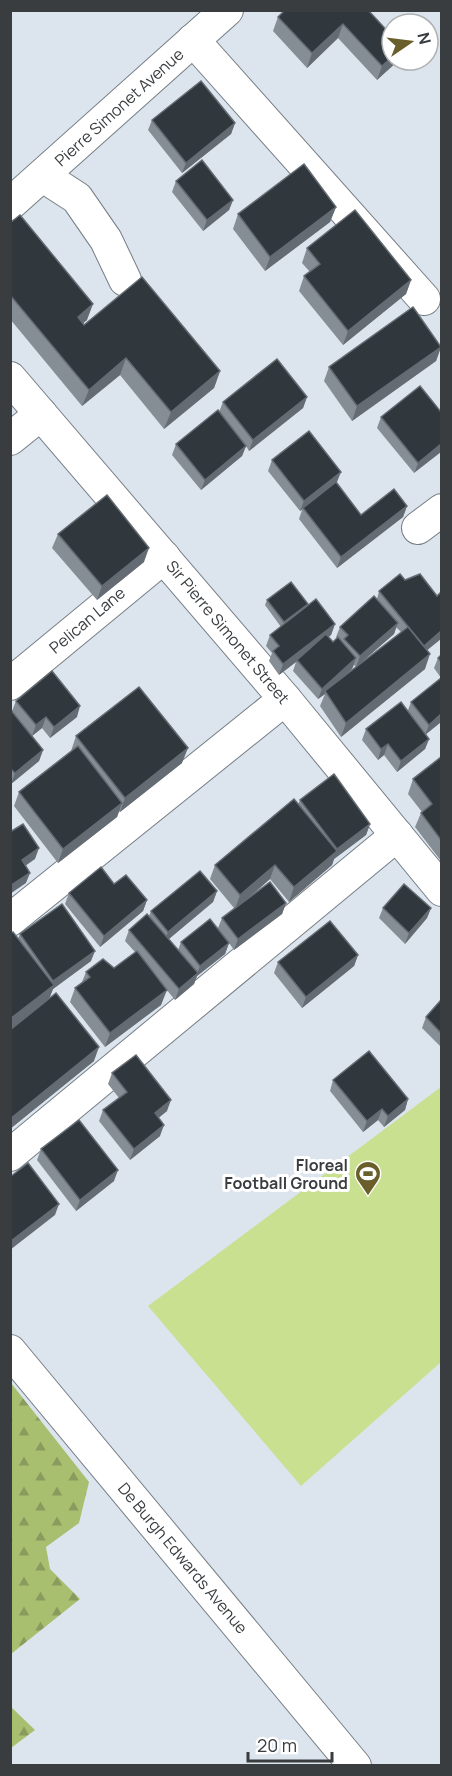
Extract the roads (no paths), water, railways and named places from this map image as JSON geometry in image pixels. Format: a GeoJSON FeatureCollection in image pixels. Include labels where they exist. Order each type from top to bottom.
{"type":"FeatureCollection","features":[{"type":"Feature","properties":{"kind":"street","name":"Pierre Simonet Avenue"},"geometry":{"type":"LineString","coordinates":[[10,204],[227,10]]}},
{"type":"Feature","properties":{"kind":"street"},"geometry":{"type":"LineString","coordinates":[[193,40],[424,299]]}},
{"type":"Feature","properties":{"kind":"street"},"geometry":{"type":"LineString","coordinates":[[43,176],[77,198],[106,240],[125,280]]}},
{"type":"Feature","properties":{"kind":"street","name":"Sir Pierre Simonet Street"},"geometry":{"type":"LineString","coordinates":[[10,378],[285,699],[441,890]]}},
{"type":"Feature","properties":{"kind":"street"},"geometry":{"type":"LineString","coordinates":[[10,439],[41,414]]}},
{"type":"Feature","properties":{"kind":"street","name":"Pelican Lane"},"geometry":{"type":"LineString","coordinates":[[10,684],[164,557]]}},
{"type":"Feature","properties":{"kind":"street"},"geometry":{"type":"LineString","coordinates":[[10,920],[285,699]]}},
{"type":"Feature","properties":{"kind":"street"},"geometry":{"type":"LineString","coordinates":[[10,1155],[397,835]]}},
{"type":"Feature","properties":{"kind":"street","name":"De Burgh Edwards Avenue"},"geometry":{"type":"LineString","coordinates":[[10,1351],[356,1766]]}},
{"type":"Feature","properties":{"kind":"place","name":"Floreal Football Ground"},"geometry":{"type":"Point","coordinates":[368,1197]}}]}
